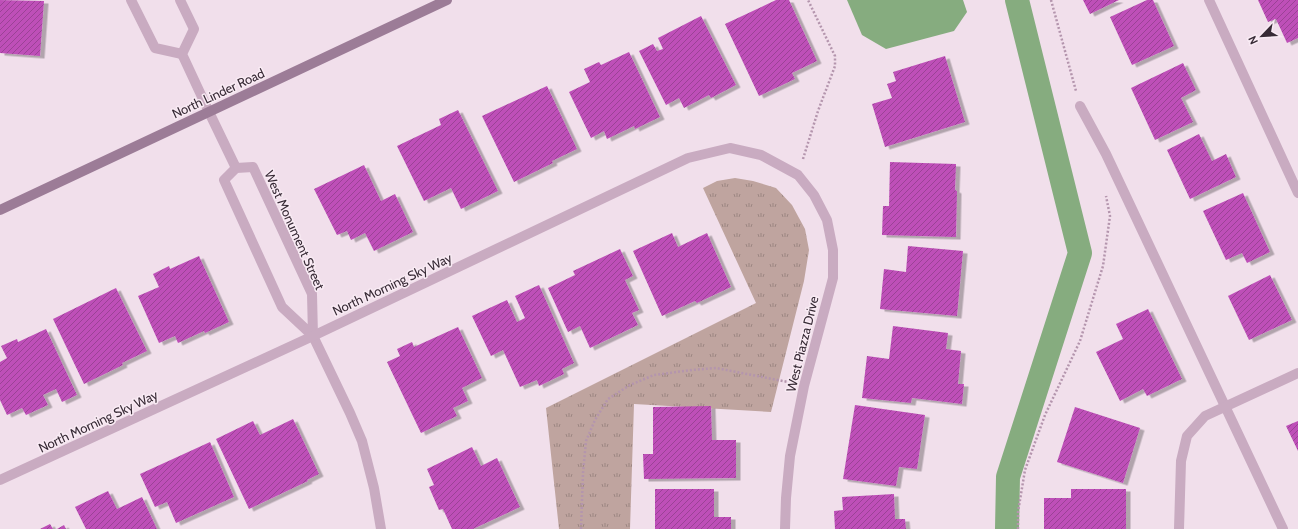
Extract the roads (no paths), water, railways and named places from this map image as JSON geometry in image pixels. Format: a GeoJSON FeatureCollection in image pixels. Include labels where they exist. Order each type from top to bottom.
{"type":"FeatureCollection","features":[{"type":"Feature","properties":{"kind":"main road","name":"North Linder Road"},"geometry":{"type":"LineString","coordinates":[[0,210],[447,0]]}},
{"type":"Feature","properties":{"kind":"street"},"geometry":{"type":"LineString","coordinates":[[132,0],[155,48],[182,54]]}},
{"type":"Feature","properties":{"kind":"street"},"geometry":{"type":"LineString","coordinates":[[180,0],[194,29],[182,54]]}},
{"type":"Feature","properties":{"kind":"street"},"geometry":{"type":"LineString","coordinates":[[1209,0],[1298,193]]}},
{"type":"Feature","properties":{"kind":"street"},"geometry":{"type":"LineString","coordinates":[[182,54],[236,168],[224,180],[282,307],[313,336],[362,441],[374,488],[381,529]]}},
{"type":"Feature","properties":{"kind":"street"},"geometry":{"type":"LineString","coordinates":[[1080,106],[1106,154],[1283,529]]}},
{"type":"Feature","properties":{"kind":"street","name":"North Morning Sky Way"},"geometry":{"type":"LineString","coordinates":[[0,480],[313,336],[688,158],[730,148],[761,155],[798,175]]}},
{"type":"Feature","properties":{"kind":"street","name":"West Monument Street"},"geometry":{"type":"LineString","coordinates":[[236,168],[253,167],[312,294],[313,336]]}},
{"type":"Feature","properties":{"kind":"street","name":"West Piazza Drive"},"geometry":{"type":"LineString","coordinates":[[785,529],[790,456],[804,386],[832,278],[833,250],[827,220],[814,195],[798,175]]}},
{"type":"Feature","properties":{"kind":"street"},"geometry":{"type":"LineString","coordinates":[[1179,529],[1181,461],[1187,436],[1205,416],[1298,373]]}},
{"type":"Feature","properties":{"kind":"waterway"},"geometry":{"type":"LineString","coordinates":[[1007,529],[1008,477],[1080,253],[1017,0]]}}]}
